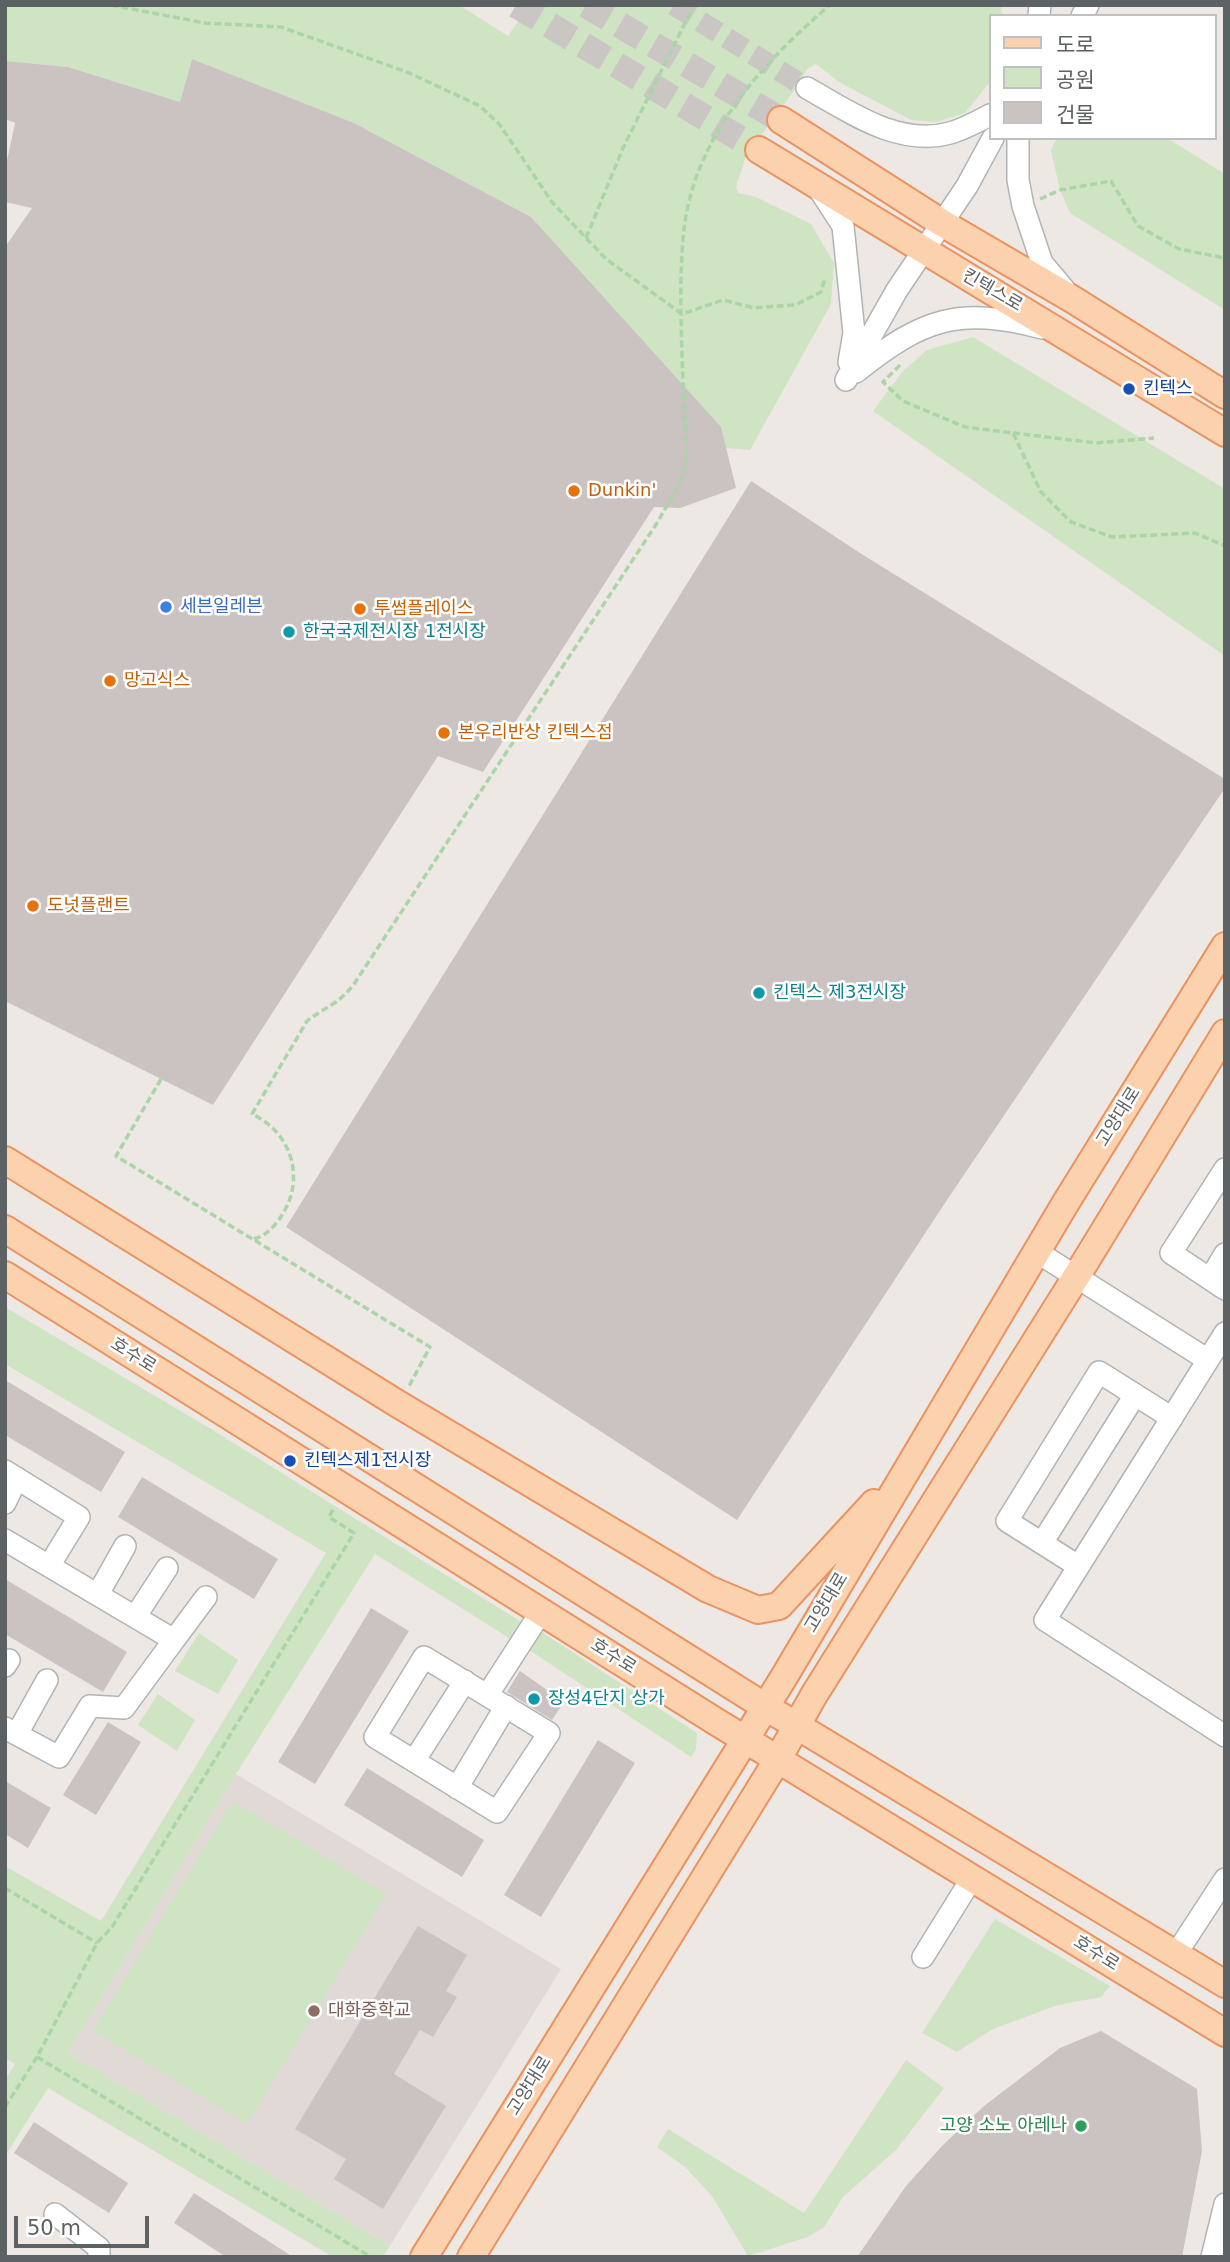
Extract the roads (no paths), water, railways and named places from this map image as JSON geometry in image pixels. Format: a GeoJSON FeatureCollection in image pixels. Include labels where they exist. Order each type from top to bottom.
{"type":"FeatureCollection","features":[{"type":"Feature","properties":{"kind":"main road","name":"킨텍스로"},"geometry":{"type":"LineString","coordinates":[[781,120],[942,223],[1072,299],[1225,395]]}},
{"type":"Feature","properties":{"kind":"main road","name":"킨텍스로"},"geometry":{"type":"LineString","coordinates":[[759,150],[1225,433]]}},
{"type":"Feature","properties":{"kind":"main road","name":"고양대로"},"geometry":{"type":"LineString","coordinates":[[424,2257],[784,1676],[1037,1252],[1225,946]]}},
{"type":"Feature","properties":{"kind":"main road"},"geometry":{"type":"LineString","coordinates":[[471,2257],[778,1759],[796,1725],[1225,1033]]}},
{"type":"Feature","properties":{"kind":"main road"},"geometry":{"type":"LineString","coordinates":[[5,1160],[432,1425],[708,1589],[758,1610],[779,1606],[910,1463]]}},
{"type":"Feature","properties":{"kind":"main road"},"geometry":{"type":"LineString","coordinates":[[5,1229],[764,1706],[1225,1984]]}},
{"type":"Feature","properties":{"kind":"main road","name":"호수로"},"geometry":{"type":"LineString","coordinates":[[5,1275],[745,1739],[1225,2034]]}},
{"type":"Feature","properties":{"kind":"lane"},"geometry":{"type":"LineString","coordinates":[[807,88],[865,120],[906,135],[924,137],[951,133],[988,116]]}},
{"type":"Feature","properties":{"kind":"lane"},"geometry":{"type":"LineString","coordinates":[[846,380],[897,290],[967,186],[992,140]]}},
{"type":"Feature","properties":{"kind":"lane"},"geometry":{"type":"LineString","coordinates":[[1018,140],[1018,180],[1023,206],[1042,263],[1072,299]]}},
{"type":"Feature","properties":{"kind":"lane"},"geometry":{"type":"LineString","coordinates":[[816,184],[843,226],[854,333],[846,380]]}},
{"type":"Feature","properties":{"kind":"lane"},"geometry":{"type":"LineString","coordinates":[[846,380],[881,352],[922,327],[969,316],[1013,320],[1065,334]]}},
{"type":"Feature","properties":{"kind":"lane"},"geometry":{"type":"LineString","coordinates":[[1225,1169],[1171,1253],[1217,1284],[1225,1254]]}},
{"type":"Feature","properties":{"kind":"lane"},"geometry":{"type":"LineString","coordinates":[[1037,1252],[1208,1360]]}},
{"type":"Feature","properties":{"kind":"lane"},"geometry":{"type":"LineString","coordinates":[[1225,1333],[1045,1620],[1225,1736]]}},
{"type":"Feature","properties":{"kind":"lane"},"geometry":{"type":"LineString","coordinates":[[1078,1566],[1007,1521],[1099,1372],[1172,1418]]}},
{"type":"Feature","properties":{"kind":"lane"},"geometry":{"type":"LineString","coordinates":[[1042,1543],[1135,1395]]}},
{"type":"Feature","properties":{"kind":"lane"},"geometry":{"type":"LineString","coordinates":[[5,1503],[11,1474],[79,1517],[48,1566]]}},
{"type":"Feature","properties":{"kind":"lane"},"geometry":{"type":"LineString","coordinates":[[5,1541],[174,1640]]}},
{"type":"Feature","properties":{"kind":"lane"},"geometry":{"type":"LineString","coordinates":[[98,1594],[125,1546]]}},
{"type":"Feature","properties":{"kind":"lane"},"geometry":{"type":"LineString","coordinates":[[135,1616],[167,1568]]}},
{"type":"Feature","properties":{"kind":"lane"},"geometry":{"type":"LineString","coordinates":[[47,1680],[11,1731],[59,1757],[90,1706],[124,1709],[205,1597]]}},
{"type":"Feature","properties":{"kind":"lane"},"geometry":{"type":"LineString","coordinates":[[488,1694],[541,1612]]}},
{"type":"Feature","properties":{"kind":"lane"},"geometry":{"type":"LineString","coordinates":[[424,1657],[488,1694],[549,1732],[497,1812],[375,1737],[424,1657]]}},
{"type":"Feature","properties":{"kind":"lane"},"geometry":{"type":"LineString","coordinates":[[414,1761],[465,1681]]}},
{"type":"Feature","properties":{"kind":"lane"},"geometry":{"type":"LineString","coordinates":[[457,1788],[506,1706]]}},
{"type":"Feature","properties":{"kind":"lane"},"geometry":{"type":"LineString","coordinates":[[923,1957],[972,1878]]}},
{"type":"Feature","properties":{"kind":"lane"},"geometry":{"type":"LineString","coordinates":[[1176,1954],[1225,1879]]}},
{"type":"Feature","properties":{"kind":"lane"},"geometry":{"type":"LineString","coordinates":[[1212,2257],[1225,2204]]}},
{"type":"Feature","properties":{"kind":"lane"},"geometry":{"type":"LineString","coordinates":[[55,2214],[99,2248],[99,2257]]}},
{"type":"Feature","properties":{"kind":"tunnel"},"geometry":{"type":"LineString","coordinates":[[516,5],[759,150]]}},
{"type":"Feature","properties":{"kind":"tunnel"},"geometry":{"type":"LineString","coordinates":[[586,5],[781,120]]}},
{"type":"Feature","properties":{"kind":"tunnel"},"geometry":{"type":"LineString","coordinates":[[674,5],[807,88]]}},
{"type":"Feature","properties":{"kind":"place","name":"킨텍스"},"geometry":{"type":"Point","coordinates":[1129,389]}},
{"type":"Feature","properties":{"kind":"place","name":"Dunkin'"},"geometry":{"type":"Point","coordinates":[574,491]}},
{"type":"Feature","properties":{"kind":"place","name":"세븐일레븐"},"geometry":{"type":"Point","coordinates":[166,607]}},
{"type":"Feature","properties":{"kind":"place","name":"투썸플레이스"},"geometry":{"type":"Point","coordinates":[360,609]}},
{"type":"Feature","properties":{"kind":"place","name":"한국국제전시장 1전시장"},"geometry":{"type":"Point","coordinates":[289,632]}},
{"type":"Feature","properties":{"kind":"place","name":"망고식스"},"geometry":{"type":"Point","coordinates":[110,681]}},
{"type":"Feature","properties":{"kind":"place","name":"본우리반상 킨텍스점"},"geometry":{"type":"Point","coordinates":[444,733]}},
{"type":"Feature","properties":{"kind":"place","name":"도넛플랜트"},"geometry":{"type":"Point","coordinates":[33,906]}},
{"type":"Feature","properties":{"kind":"place","name":"킨텍스 제3전시장"},"geometry":{"type":"Point","coordinates":[759,993]}},
{"type":"Feature","properties":{"kind":"place","name":"킨텍스제1전시장"},"geometry":{"type":"Point","coordinates":[290,1461]}},
{"type":"Feature","properties":{"kind":"place","name":"장성4단지 상가"},"geometry":{"type":"Point","coordinates":[534,1699]}},
{"type":"Feature","properties":{"kind":"place","name":"대화중학교"},"geometry":{"type":"Point","coordinates":[314,2011]}},
{"type":"Feature","properties":{"kind":"place","name":"고양 소노 아레나"},"geometry":{"type":"Point","coordinates":[1081,2126]}}]}
